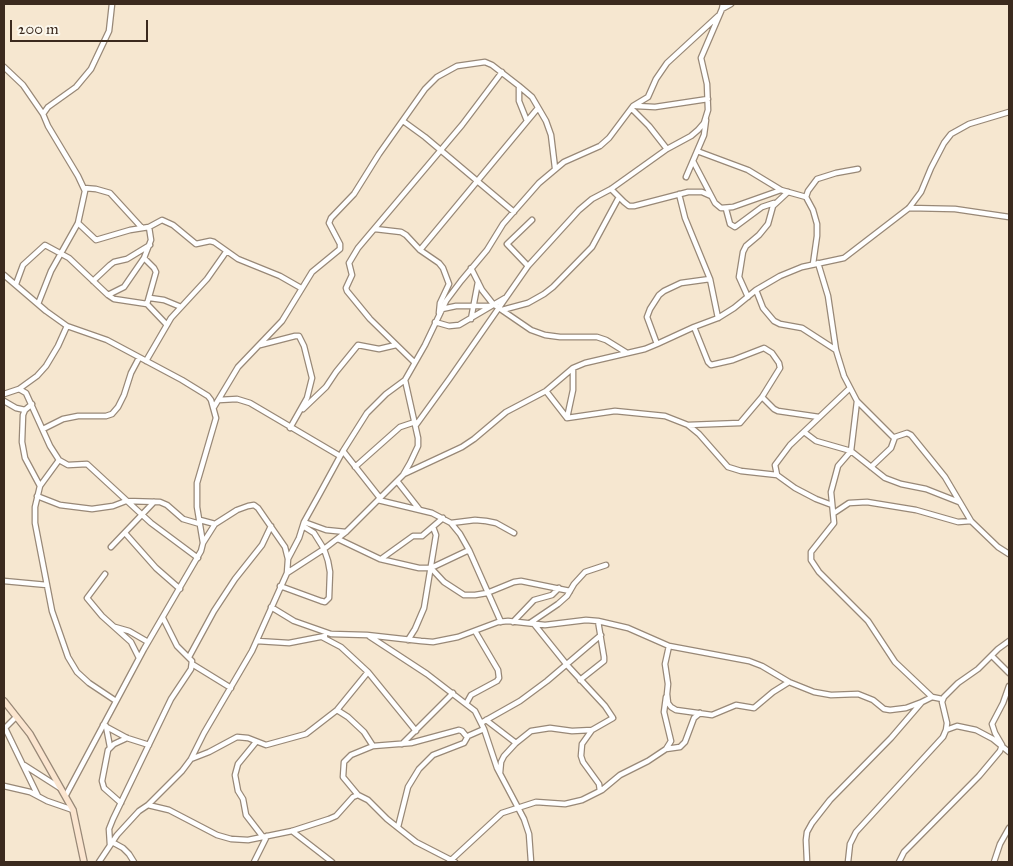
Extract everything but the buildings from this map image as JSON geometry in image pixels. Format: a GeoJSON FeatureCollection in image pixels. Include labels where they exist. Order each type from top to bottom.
{"type":"FeatureCollection","features":[{"type":"Feature","properties":{"kind":"street"},"geometry":{"type":"LineString","coordinates":[[43,114],[48,107],[76,87],[91,69],[109,31],[112,4]]}},
{"type":"Feature","properties":{"kind":"street"},"geometry":{"type":"LineString","coordinates":[[686,177],[704,135],[708,110],[707,84],[701,58],[722,6],[731,4]]}},
{"type":"Feature","properties":{"kind":"street"},"geometry":{"type":"LineString","coordinates":[[288,559],[299,538],[303,524],[341,454],[372,407],[405,380],[425,345],[442,309],[460,281],[487,250],[514,212],[555,168],[600,146],[616,130],[634,107],[648,97],[656,79],[668,63],[718,16]]}},
{"type":"Feature","properties":{"kind":"street"},"geometry":{"type":"LineString","coordinates":[[214,406],[238,367],[282,321],[312,272],[318,265],[340,249],[340,244],[329,223],[331,218],[354,194],[379,154],[430,83],[457,66],[485,62],[492,65],[532,97],[549,128],[555,168]]}},
{"type":"Feature","properties":{"kind":"street"},"geometry":{"type":"LineString","coordinates":[[4,66],[23,85],[43,114],[84,188],[78,223],[60,253],[38,304]]}},
{"type":"Feature","properties":{"kind":"street"},"geometry":{"type":"LineString","coordinates":[[414,362],[370,318],[346,288],[352,278],[349,263],[351,258],[481,101],[502,72]]}},
{"type":"Feature","properties":{"kind":"street"},"geometry":{"type":"LineString","coordinates":[[519,86],[519,101],[527,122]]}},
{"type":"Feature","properties":{"kind":"street"},"geometry":{"type":"LineString","coordinates":[[634,107],[655,107],[708,99]]}},
{"type":"Feature","properties":{"kind":"street"},"geometry":{"type":"LineString","coordinates":[[634,107],[667,150]]}},
{"type":"Feature","properties":{"kind":"street"},"geometry":{"type":"LineString","coordinates":[[420,250],[538,108]]}},
{"type":"Feature","properties":{"kind":"street"},"geometry":{"type":"LineString","coordinates":[[403,475],[462,447],[506,412],[546,391],[574,368],[585,363],[657,344],[718,318],[756,290],[785,273],[844,258],[909,208],[921,192],[931,168],[951,134],[969,124],[1009,112]]}},
{"type":"Feature","properties":{"kind":"street"},"geometry":{"type":"LineString","coordinates":[[355,467],[400,427],[415,423],[500,309],[506,297],[528,266],[579,210],[592,199],[698,130],[706,119]]}},
{"type":"Feature","properties":{"kind":"street"},"geometry":{"type":"LineString","coordinates":[[403,120],[514,212]]}},
{"type":"Feature","properties":{"kind":"street"},"geometry":{"type":"LineString","coordinates":[[697,151],[748,170],[781,190],[806,197],[813,210],[816,224],[815,264],[830,304],[836,350],[850,388],[857,401],[887,432],[896,438]]}},
{"type":"Feature","properties":{"kind":"street"},"geometry":{"type":"LineString","coordinates":[[693,161],[718,206],[726,209],[781,190]]}},
{"type":"Feature","properties":{"kind":"street"},"geometry":{"type":"LineString","coordinates":[[806,197],[812,185],[822,176],[858,168]]}},
{"type":"Feature","properties":{"kind":"street"},"geometry":{"type":"LineString","coordinates":[[84,188],[96,188],[110,193],[142,228]]}},
{"type":"Feature","properties":{"kind":"street"},"geometry":{"type":"LineString","coordinates":[[610,189],[629,206],[697,191],[712,197]]}},
{"type":"Feature","properties":{"kind":"street"},"geometry":{"type":"LineString","coordinates":[[748,297],[739,277],[741,259],[746,246],[768,224],[771,209],[788,192]]}},
{"type":"Feature","properties":{"kind":"street"},"geometry":{"type":"LineString","coordinates":[[679,194],[685,218],[710,279],[718,318]]}},
{"type":"Feature","properties":{"kind":"street"},"geometry":{"type":"LineString","coordinates":[[500,309],[528,303],[553,287],[592,247],[619,197]]}},
{"type":"Feature","properties":{"kind":"street"},"geometry":{"type":"LineString","coordinates":[[726,209],[730,224],[735,228],[762,207],[776,203]]}},
{"type":"Feature","properties":{"kind":"street"},"geometry":{"type":"LineString","coordinates":[[909,208],[955,210],[1009,217]]}},
{"type":"Feature","properties":{"kind":"street"},"geometry":{"type":"LineString","coordinates":[[78,223],[96,240],[149,227],[162,220],[169,222],[196,244],[214,242],[226,252],[249,264],[280,276],[301,288]]}},
{"type":"Feature","properties":{"kind":"street"},"geometry":{"type":"LineString","coordinates":[[528,266],[508,244],[532,220]]}},
{"type":"Feature","properties":{"kind":"street"},"geometry":{"type":"LineString","coordinates":[[108,295],[124,287],[144,258],[150,245],[151,235],[149,227]]}},
{"type":"Feature","properties":{"kind":"street"},"geometry":{"type":"LineString","coordinates":[[375,229],[401,232],[420,250],[439,262],[449,284],[440,303],[439,315]]}},
{"type":"Feature","properties":{"kind":"street"},"geometry":{"type":"LineString","coordinates":[[16,284],[23,266],[45,245],[69,258],[108,295],[117,300],[147,304],[167,325]]}},
{"type":"Feature","properties":{"kind":"street"},"geometry":{"type":"LineString","coordinates":[[93,281],[114,262],[127,259],[150,245]]}},
{"type":"Feature","properties":{"kind":"street"},"geometry":{"type":"LineString","coordinates":[[146,361],[167,325],[207,279],[226,252]]}},
{"type":"Feature","properties":{"kind":"street"},"geometry":{"type":"LineString","coordinates":[[144,258],[156,272],[147,304]]}},
{"type":"Feature","properties":{"kind":"street"},"geometry":{"type":"LineString","coordinates":[[471,268],[491,305]]}},
{"type":"Feature","properties":{"kind":"street"},"geometry":{"type":"LineString","coordinates":[[4,277],[16,284],[67,326],[107,340],[182,380],[208,396],[211,400],[216,418],[200,466],[196,494],[203,543]]}},
{"type":"Feature","properties":{"kind":"street"},"geometry":{"type":"LineString","coordinates":[[657,344],[647,317],[650,308],[659,295],[681,283],[710,279]]}},
{"type":"Feature","properties":{"kind":"street"},"geometry":{"type":"LineString","coordinates":[[471,319],[478,282]]}},
{"type":"Feature","properties":{"kind":"street"},"geometry":{"type":"LineString","coordinates":[[756,290],[764,308],[774,322],[802,328],[836,350]]}},
{"type":"Feature","properties":{"kind":"street"},"geometry":{"type":"LineString","coordinates":[[435,322],[454,326],[471,319],[506,297]]}},
{"type":"Feature","properties":{"kind":"street"},"geometry":{"type":"LineString","coordinates":[[150,298],[164,300],[181,307]]}},
{"type":"Feature","properties":{"kind":"street"},"geometry":{"type":"LineString","coordinates":[[442,309],[491,305],[531,330],[545,335],[597,337],[606,340],[627,353]]}},
{"type":"Feature","properties":{"kind":"street"},"geometry":{"type":"LineString","coordinates":[[4,394],[19,389],[37,376],[46,366],[58,346],[67,326]]}},
{"type":"Feature","properties":{"kind":"street"},"geometry":{"type":"LineString","coordinates":[[688,425],[740,423],[762,397],[780,368],[772,353],[767,349],[760,348],[733,360],[711,365],[708,362],[694,327]]}},
{"type":"Feature","properties":{"kind":"street"},"geometry":{"type":"LineString","coordinates":[[258,346],[295,336],[299,336],[302,339],[312,378],[307,398],[290,428]]}},
{"type":"Feature","properties":{"kind":"street"},"geometry":{"type":"LineString","coordinates":[[300,411],[326,387],[358,345],[379,349],[396,345]]}},
{"type":"Feature","properties":{"kind":"street"},"geometry":{"type":"LineString","coordinates":[[42,429],[63,419],[112,414],[118,407],[139,358]]}},
{"type":"Feature","properties":{"kind":"street"},"geometry":{"type":"LineString","coordinates":[[567,418],[573,390],[574,368]]}},
{"type":"Feature","properties":{"kind":"street"},"geometry":{"type":"LineString","coordinates":[[287,573],[338,539],[403,475],[418,446],[418,438],[405,380]]}},
{"type":"Feature","properties":{"kind":"street"},"geometry":{"type":"LineString","coordinates":[[777,475],[775,465],[779,458],[850,388]]}},
{"type":"Feature","properties":{"kind":"street"},"geometry":{"type":"LineString","coordinates":[[19,389],[26,393],[50,446],[59,460],[68,465],[87,464],[142,515],[198,558]]}},
{"type":"Feature","properties":{"kind":"street"},"geometry":{"type":"LineString","coordinates":[[546,391],[567,418]]}},
{"type":"Feature","properties":{"kind":"street"},"geometry":{"type":"LineString","coordinates":[[762,397],[778,411],[819,417]]}},
{"type":"Feature","properties":{"kind":"street"},"geometry":{"type":"LineString","coordinates":[[219,400],[237,399],[250,403],[290,428],[341,454],[355,467],[379,499],[420,510],[443,518],[451,523],[469,550],[501,622]]}},
{"type":"Feature","properties":{"kind":"street"},"geometry":{"type":"LineString","coordinates":[[4,401],[24,410]]}},
{"type":"Feature","properties":{"kind":"street"},"geometry":{"type":"LineString","coordinates":[[857,401],[851,451],[835,472],[831,492],[834,513],[832,527],[811,552],[811,560],[868,621],[895,662],[932,697],[942,699]]}},
{"type":"Feature","properties":{"kind":"street"},"geometry":{"type":"LineString","coordinates":[[32,404],[24,410],[22,430],[23,451],[30,469],[40,486]]}},
{"type":"Feature","properties":{"kind":"street"},"geometry":{"type":"LineString","coordinates":[[567,418],[603,412],[628,412],[665,416],[688,425],[700,434],[728,467],[741,471],[777,475],[805,494],[832,505]]}},
{"type":"Feature","properties":{"kind":"street"},"geometry":{"type":"LineString","coordinates":[[804,432],[816,441],[851,451],[891,481],[926,489],[960,503]]}},
{"type":"Feature","properties":{"kind":"street"},"geometry":{"type":"LineString","coordinates":[[871,467],[891,448],[896,438],[906,433],[911,435],[945,476],[970,521],[1009,554]]}},
{"type":"Feature","properties":{"kind":"street"},"geometry":{"type":"LineString","coordinates":[[59,460],[40,486],[34,507],[35,524],[52,610],[68,657],[77,672],[88,683],[116,701]]}},
{"type":"Feature","properties":{"kind":"street"},"geometry":{"type":"LineString","coordinates":[[397,481],[420,510]]}},
{"type":"Feature","properties":{"kind":"street"},"geometry":{"type":"LineString","coordinates":[[37,496],[60,505],[76,508],[104,508],[126,501],[154,502],[167,505],[183,518],[215,524]]}},
{"type":"Feature","properties":{"kind":"street"},"geometry":{"type":"LineString","coordinates":[[111,547],[154,502]]}},
{"type":"Feature","properties":{"kind":"street"},"geometry":{"type":"LineString","coordinates":[[834,513],[849,502],[866,502],[916,510],[958,522],[970,521]]}},
{"type":"Feature","properties":{"kind":"street"},"geometry":{"type":"LineString","coordinates":[[64,792],[105,726],[139,658],[198,558],[203,543],[215,524],[228,515],[251,505],[258,508],[282,540],[288,559],[287,573],[257,641],[191,759],[182,771],[139,811],[111,844],[99,862]]}},
{"type":"Feature","properties":{"kind":"street"},"geometry":{"type":"LineString","coordinates":[[380,559],[411,538],[422,536],[443,518]]}},
{"type":"Feature","properties":{"kind":"street"},"geometry":{"type":"LineString","coordinates":[[451,523],[475,520],[486,521],[496,523],[514,533]]}},
{"type":"Feature","properties":{"kind":"street"},"geometry":{"type":"LineString","coordinates":[[303,524],[326,530],[346,532]]}},
{"type":"Feature","properties":{"kind":"street"},"geometry":{"type":"LineString","coordinates":[[280,586],[322,601],[329,598],[330,572],[324,549],[314,533],[303,524]]}},
{"type":"Feature","properties":{"kind":"street"},"geometry":{"type":"LineString","coordinates":[[189,657],[214,610],[235,579],[262,545],[271,526]]}},
{"type":"Feature","properties":{"kind":"street"},"geometry":{"type":"LineString","coordinates":[[408,640],[424,608],[436,535],[433,527]]}},
{"type":"Feature","properties":{"kind":"street"},"geometry":{"type":"LineString","coordinates":[[125,533],[156,568],[180,589]]}},
{"type":"Feature","properties":{"kind":"street"},"geometry":{"type":"LineString","coordinates":[[338,539],[380,559],[410,566],[430,568],[469,550]]}},
{"type":"Feature","properties":{"kind":"street"},"geometry":{"type":"LineString","coordinates":[[531,624],[550,610],[570,591],[585,572],[606,565]]}},
{"type":"Feature","properties":{"kind":"street"},"geometry":{"type":"LineString","coordinates":[[430,568],[459,593],[470,595],[487,593],[521,581],[570,591]]}},
{"type":"Feature","properties":{"kind":"street"},"geometry":{"type":"LineString","coordinates":[[104,574],[87,598],[97,611],[130,642],[139,658]]}},
{"type":"Feature","properties":{"kind":"street"},"geometry":{"type":"LineString","coordinates":[[4,581],[47,585]]}},
{"type":"Feature","properties":{"kind":"street"},"geometry":{"type":"LineString","coordinates":[[513,622],[534,600],[552,595],[559,588]]}},
{"type":"Feature","properties":{"kind":"street"},"geometry":{"type":"LineString","coordinates":[[271,607],[294,621],[331,634],[367,635],[433,642],[458,637],[501,622],[545,625],[586,620],[598,621],[628,628],[669,646],[749,661],[762,666],[788,682],[814,692],[830,695],[858,694],[867,696],[884,709],[906,708],[932,697]]}},
{"type":"Feature","properties":{"kind":"street"},"geometry":{"type":"LineString","coordinates":[[163,618],[177,646],[189,657],[192,664],[231,688]]}},
{"type":"Feature","properties":{"kind":"street"},"geometry":{"type":"LineString","coordinates":[[580,680],[604,661],[598,621]]}},
{"type":"Feature","properties":{"kind":"street"},"geometry":{"type":"LineString","coordinates":[[500,774],[500,762],[516,743],[531,731],[550,728],[581,732],[592,730],[613,717],[531,624]]}},
{"type":"Feature","properties":{"kind":"street"},"geometry":{"type":"LineString","coordinates":[[114,627],[129,631],[148,642]]}},
{"type":"Feature","properties":{"kind":"street"},"geometry":{"type":"LineString","coordinates":[[466,704],[471,695],[499,678],[498,670],[475,631]]}},
{"type":"Feature","properties":{"kind":"street"},"geometry":{"type":"LineString","coordinates":[[257,641],[288,643],[322,638],[331,634]]}},
{"type":"Feature","properties":{"kind":"street"},"geometry":{"type":"LineString","coordinates":[[367,635],[427,674],[475,711],[484,722],[516,743]]}},
{"type":"Feature","properties":{"kind":"street"},"geometry":{"type":"LineString","coordinates":[[484,722],[534,691],[601,635]]}},
{"type":"Feature","properties":{"kind":"street"},"geometry":{"type":"LineString","coordinates":[[322,638],[341,647],[368,672],[416,730]]}},
{"type":"Feature","properties":{"kind":"street"},"geometry":{"type":"LineString","coordinates":[[942,699],[1009,642]]}},
{"type":"Feature","properties":{"kind":"street"},"geometry":{"type":"LineString","coordinates":[[467,736],[459,730],[422,741],[373,746],[351,755],[344,762],[342,765],[344,780],[358,795],[368,800],[416,842],[452,862],[502,813],[536,802],[565,804],[574,802],[600,791],[620,775],[648,761],[666,748],[671,741],[664,712],[668,684],[665,664],[669,646]]}},
{"type":"Feature","properties":{"kind":"street"},"geometry":{"type":"LineString","coordinates":[[992,656],[1009,673]]}},
{"type":"Feature","properties":{"kind":"street"},"geometry":{"type":"LineString","coordinates":[[111,844],[109,829],[171,699],[190,672],[192,664]]}},
{"type":"Feature","properties":{"kind":"street"},"geometry":{"type":"LineString","coordinates":[[191,759],[209,752],[237,736],[266,745],[301,736],[337,710],[368,672]]}},
{"type":"Feature","properties":{"kind":"street"},"geometry":{"type":"LineString","coordinates":[[667,694],[668,703],[676,710],[715,714],[736,705],[754,708],[788,682]]}},
{"type":"Feature","properties":{"kind":"street"},"geometry":{"type":"LineString","coordinates":[[1009,686],[992,724],[1002,745],[1009,752]]}},
{"type":"Feature","properties":{"kind":"street"},"geometry":{"type":"LineString","coordinates":[[402,744],[453,693]]}},
{"type":"Feature","properties":{"kind":"street"},"geometry":{"type":"LineString","coordinates":[[848,862],[850,844],[856,832],[936,745],[946,730],[946,716],[942,699]]}},
{"type":"Feature","properties":{"kind":"street"},"geometry":{"type":"LineString","coordinates":[[4,701],[30,734],[73,810],[84,862]]}},
{"type":"Feature","properties":{"kind":"street"},"geometry":{"type":"LineString","coordinates":[[807,862],[807,832],[812,823],[830,800],[891,738],[922,702]]}},
{"type":"Feature","properties":{"kind":"street"},"geometry":{"type":"LineString","coordinates":[[337,710],[360,728],[373,746]]}},
{"type":"Feature","properties":{"kind":"street"},"geometry":{"type":"LineString","coordinates":[[666,748],[676,748],[683,745],[692,722],[700,713]]}},
{"type":"Feature","properties":{"kind":"street"},"geometry":{"type":"LineString","coordinates":[[16,716],[4,728],[38,796]]}},
{"type":"Feature","properties":{"kind":"street"},"geometry":{"type":"LineString","coordinates":[[484,722],[484,729],[492,758],[519,807],[529,834],[531,862]]}},
{"type":"Feature","properties":{"kind":"street"},"geometry":{"type":"LineString","coordinates":[[105,726],[127,738],[149,745]]}},
{"type":"Feature","properties":{"kind":"street"},"geometry":{"type":"LineString","coordinates":[[105,726],[110,747],[102,785],[108,793],[121,803]]}},
{"type":"Feature","properties":{"kind":"street"},"geometry":{"type":"LineString","coordinates":[[946,730],[957,726],[976,730],[1002,745]]}},
{"type":"Feature","properties":{"kind":"street"},"geometry":{"type":"LineString","coordinates":[[398,827],[410,780],[433,755],[464,743],[467,736],[484,729]]}},
{"type":"Feature","properties":{"kind":"street"},"geometry":{"type":"LineString","coordinates":[[592,730],[582,744],[581,756],[583,762],[599,784],[600,791]]}},
{"type":"Feature","properties":{"kind":"street"},"geometry":{"type":"LineString","coordinates":[[110,747],[127,738]]}},
{"type":"Feature","properties":{"kind":"street"},"geometry":{"type":"LineString","coordinates":[[256,742],[238,764],[235,775],[246,815],[265,836]]}},
{"type":"Feature","properties":{"kind":"street"},"geometry":{"type":"LineString","coordinates":[[899,862],[904,852],[979,776],[1000,751],[1002,745]]}},
{"type":"Feature","properties":{"kind":"street"},"geometry":{"type":"LineString","coordinates":[[22,764],[64,792]]}},
{"type":"Feature","properties":{"kind":"street"},"geometry":{"type":"LineString","coordinates":[[4,786],[18,788],[73,810]]}},
{"type":"Feature","properties":{"kind":"street"},"geometry":{"type":"LineString","coordinates":[[148,804],[170,810],[195,825],[224,837],[248,840],[292,831],[336,816],[353,797],[358,795]]}},
{"type":"Feature","properties":{"kind":"street"},"geometry":{"type":"LineString","coordinates":[[994,862],[1000,844],[1009,828]]}},
{"type":"Feature","properties":{"kind":"street"},"geometry":{"type":"LineString","coordinates":[[292,831],[332,862]]}},
{"type":"Feature","properties":{"kind":"street"},"geometry":{"type":"LineString","coordinates":[[254,862],[265,836]]}},
{"type":"Feature","properties":{"kind":"street"},"geometry":{"type":"LineString","coordinates":[[111,844],[129,854],[134,862]]}}]}
